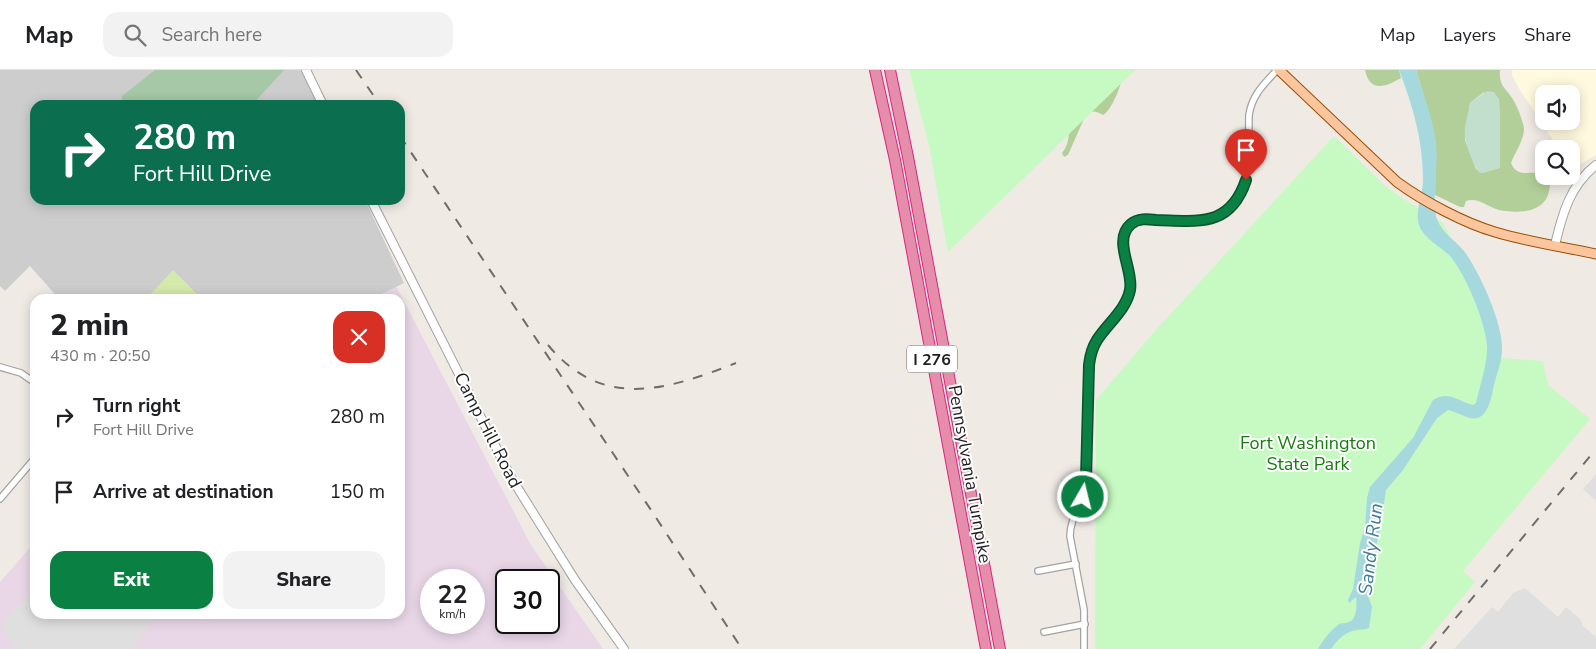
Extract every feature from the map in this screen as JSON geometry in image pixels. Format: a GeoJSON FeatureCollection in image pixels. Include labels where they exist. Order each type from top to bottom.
{"type":"FeatureCollection","features":[{"type":"Feature","properties":{"kind":"highway","name":"Pennsylvania Turnpike"},"geometry":{"type":"LineString","coordinates":[[875,70],[895,160],[986,649]]}},
{"type":"Feature","properties":{"kind":"highway","name":"Pennsylvania Turnpike"},"geometry":{"type":"LineString","coordinates":[[890,70],[908,156],[1000,649]]}},
{"type":"Feature","properties":{"kind":"main road"},"geometry":{"type":"LineString","coordinates":[[1278,70],[1397,182],[1415,194],[1443,209],[1495,232],[1596,254]]}},
{"type":"Feature","properties":{"kind":"street"},"geometry":{"type":"LineString","coordinates":[[306,70],[321,100]]}},
{"type":"Feature","properties":{"kind":"street"},"geometry":{"type":"LineString","coordinates":[[1084,649],[1083,604],[1070,530],[1071,522],[1086,486],[1089,365],[1092,350],[1097,340],[1120,311],[1130,292],[1131,283],[1123,244],[1125,232],[1129,226],[1140,220],[1197,221],[1211,219],[1225,212],[1234,203],[1242,190],[1247,175],[1251,105],[1258,92],[1278,70]]}},
{"type":"Feature","properties":{"kind":"street"},"geometry":{"type":"LineString","coordinates":[[1555,245],[1571,194],[1583,176],[1596,165]]}},
{"type":"Feature","properties":{"kind":"street","name":"Camp Hill Road"},"geometry":{"type":"LineString","coordinates":[[374,205],[512,479],[575,580],[624,649]]}},
{"type":"Feature","properties":{"kind":"street"},"geometry":{"type":"LineString","coordinates":[[0,367],[21,373],[30,379]]}},
{"type":"Feature","properties":{"kind":"street"},"geometry":{"type":"LineString","coordinates":[[0,499],[30,464]]}},
{"type":"Feature","properties":{"kind":"street"},"geometry":{"type":"LineString","coordinates":[[1038,571],[1076,564]]}},
{"type":"Feature","properties":{"kind":"street"},"geometry":{"type":"LineString","coordinates":[[1044,632],[1084,624]]}},
{"type":"Feature","properties":{"kind":"shaded area"},"geometry":{"type":"Polygon","coordinates":[[[0,70],[301,70],[316,100],[30,100],[30,205],[367,205],[404,283],[381,294],[55,294],[30,266],[5,291],[0,286],[0,70]]]}},
{"type":"Feature","properties":{"kind":"shaded area"},"geometry":{"type":"Polygon","coordinates":[[[1512,70],[1596,70],[1596,155],[1580,164],[1580,140],[1553,140],[1546,130],[1580,130],[1580,85],[1535,85],[1535,113],[1512,75],[1512,70]]]}},
{"type":"Feature","properties":{"kind":"shaded area"},"geometry":{"type":"Polygon","coordinates":[[[396,286],[400,294],[381,294],[396,286]]]}},
{"type":"Feature","properties":{"kind":"shaded area"},"geometry":{"type":"Polygon","coordinates":[[[405,303],[531,545],[548,569],[495,569],[495,634],[560,634],[560,587],[603,649],[0,649],[0,582],[30,548],[30,619],[405,619],[405,303]]]}},
{"type":"Feature","properties":{"kind":"shaded area"},"geometry":{"type":"Polygon","coordinates":[[[1596,474],[1596,501],[1583,489],[1596,474]]]}},
{"type":"Feature","properties":{"kind":"shaded area"},"geometry":{"type":"Polygon","coordinates":[[[1525,588],[1558,617],[1566,607],[1580,619],[1583,626],[1596,637],[1596,649],[1454,649],[1492,607],[1498,612],[1513,593],[1525,588]]]}},
{"type":"Feature","properties":{"kind":"shaded area"},"geometry":{"type":"Polygon","coordinates":[[[30,592],[30,619],[153,619],[132,649],[18,649],[11,644],[0,626],[30,592]]]}},
{"type":"Feature","properties":{"kind":"green space"},"geometry":{"type":"Polygon","coordinates":[[[155,70],[284,70],[257,100],[122,100],[122,96],[155,70]]]}},
{"type":"Feature","properties":{"kind":"green space"},"geometry":{"type":"Polygon","coordinates":[[[909,70],[1135,70],[948,252],[929,145],[909,70]]]}},
{"type":"Feature","properties":{"kind":"green space"},"geometry":{"type":"Polygon","coordinates":[[[1124,70],[1119,88],[1110,108],[1103,115],[1094,111],[1086,114],[1068,155],[1064,157],[1062,153],[1068,142],[1069,120],[1124,70]]]}},
{"type":"Feature","properties":{"kind":"green space"},"geometry":{"type":"Polygon","coordinates":[[[1365,70],[1399,70],[1401,78],[1389,84],[1374,85],[1367,77],[1365,70]]]}},
{"type":"Feature","properties":{"kind":"green space"},"geometry":{"type":"Polygon","coordinates":[[[1416,70],[1500,70],[1501,83],[1516,104],[1524,127],[1522,139],[1511,163],[1517,171],[1535,173],[1535,185],[1550,185],[1548,195],[1540,206],[1520,212],[1495,209],[1475,200],[1466,201],[1464,207],[1460,207],[1435,195],[1436,144],[1416,70]],[[1484,92],[1470,103],[1465,140],[1476,169],[1482,173],[1499,168],[1500,125],[1484,92]]]}},
{"type":"Feature","properties":{"kind":"green space"},"geometry":{"type":"Polygon","coordinates":[[[1487,91],[1494,92],[1499,99],[1500,165],[1499,168],[1480,173],[1469,151],[1465,138],[1465,127],[1470,103],[1487,91]]]}},
{"type":"Feature","properties":{"kind":"green space","name":"Fort Washington State Park"},"geometry":{"type":"Polygon","coordinates":[[[1334,136],[1384,185],[1442,222],[1487,299],[1502,358],[1543,361],[1548,385],[1590,419],[1463,571],[1475,582],[1420,649],[1095,649],[1096,400],[1155,331],[1334,136]]]}},
{"type":"Feature","properties":{"kind":"green space"},"geometry":{"type":"Polygon","coordinates":[[[173,270],[197,294],[151,294],[173,270]]]}},
{"type":"Feature","properties":{"kind":"water","name":"Sandy Run"},"geometry":{"type":"Polygon","coordinates":[[[1399,70],[1416,70],[1435,134],[1437,158],[1436,217],[1445,232],[1464,251],[1483,284],[1499,326],[1502,354],[1491,399],[1484,414],[1480,417],[1470,418],[1448,410],[1437,418],[1403,470],[1386,490],[1374,555],[1375,572],[1369,587],[1368,596],[1372,607],[1369,628],[1346,634],[1331,649],[1318,649],[1335,627],[1352,620],[1355,615],[1356,597],[1349,603],[1348,600],[1353,589],[1360,543],[1365,527],[1367,498],[1370,487],[1413,438],[1433,400],[1438,397],[1448,396],[1473,405],[1476,403],[1487,351],[1487,341],[1480,315],[1468,285],[1448,254],[1422,232],[1418,221],[1423,166],[1413,110],[1399,70]]]}},
{"type":"Feature","properties":{"kind":"railway"},"geometry":{"type":"LineString","coordinates":[[356,70],[377,100]]}},
{"type":"Feature","properties":{"kind":"railway"},"geometry":{"type":"LineString","coordinates":[[405,143],[742,649]]}},
{"type":"Feature","properties":{"kind":"railway"},"geometry":{"type":"LineString","coordinates":[[548,345],[569,366],[591,379],[613,387],[637,389],[661,387],[685,381],[736,363]]}},
{"type":"Feature","properties":{"kind":"railway"},"geometry":{"type":"LineString","coordinates":[[1430,649],[1596,449]]}},
{"type":"Feature","properties":{"kind":"route"},"geometry":{"type":"LineString","coordinates":[[1083,497],[1086,486],[1090,355],[1097,340],[1120,311],[1130,292],[1131,283],[1123,244],[1125,232],[1129,226],[1140,220],[1197,221],[1216,217],[1225,212],[1234,203],[1246,180]]}}]}
